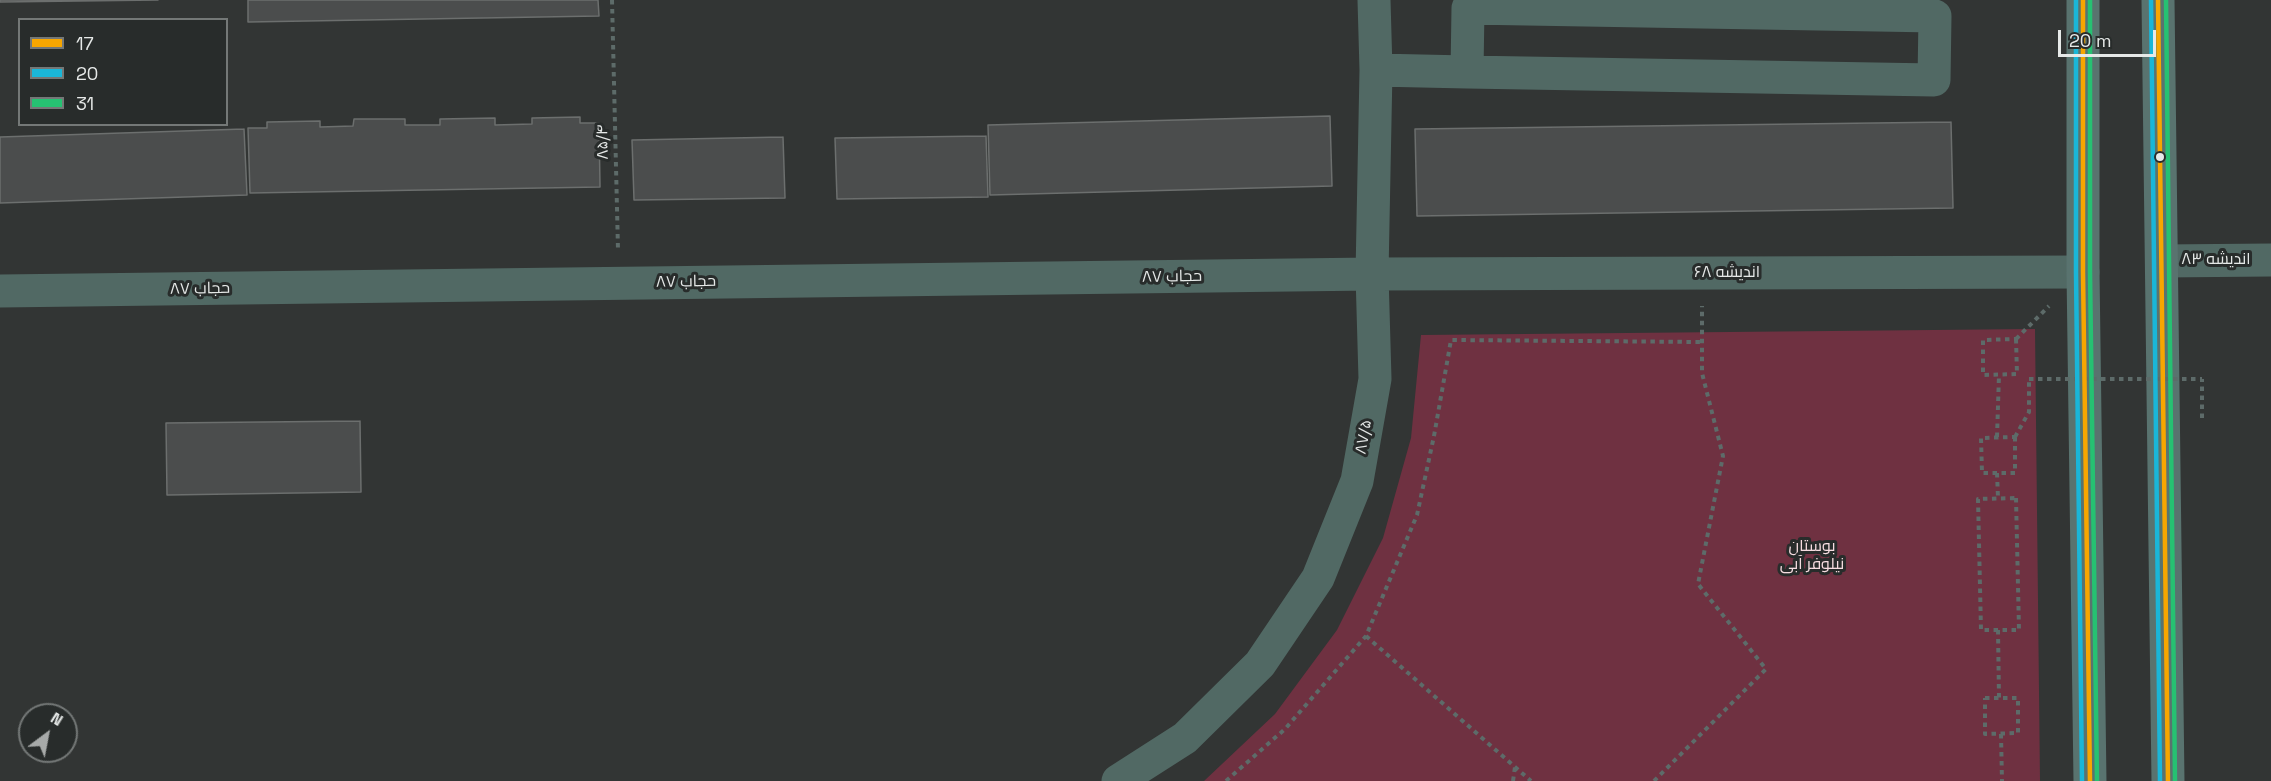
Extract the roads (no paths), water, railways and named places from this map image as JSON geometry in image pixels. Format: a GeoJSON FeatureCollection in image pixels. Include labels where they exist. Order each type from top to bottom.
{"type":"FeatureCollection","features":[{"type":"Feature","properties":{"kind":"main road"},"geometry":{"type":"LineString","coordinates":[[2083,0],[2083,272],[2090,781]]}},
{"type":"Feature","properties":{"kind":"main road"},"geometry":{"type":"LineString","coordinates":[[2158,0],[2168,781]]}},
{"type":"Feature","properties":{"kind":"street","name":"۸۷/۵"},"geometry":{"type":"LineString","coordinates":[[1118,781],[1185,738],[1260,664],[1318,578],[1356,481],[1375,379],[1372,274],[1376,70],[1374,0]]}},
{"type":"Feature","properties":{"kind":"street"},"geometry":{"type":"LineString","coordinates":[[1376,70],[1467,72],[1934,80],[1935,16],[1468,8],[1467,72]]}},
{"type":"Feature","properties":{"kind":"street","name":"اندیشه ۸۳"},"geometry":{"type":"LineString","coordinates":[[2162,261],[2271,260]]}},
{"type":"Feature","properties":{"kind":"street","name":"اندیشه ۶۸"},"geometry":{"type":"LineString","coordinates":[[1372,274],[2083,272]]}},
{"type":"Feature","properties":{"kind":"street","name":"حجاب ۸۷"},"geometry":{"type":"LineString","coordinates":[[0,291],[1372,274]]}},
{"type":"Feature","properties":{"kind":"park label","name":"بوستان نیلوفر آبی"},"geometry":{"type":"Point","coordinates":[1812,556]}}]}
